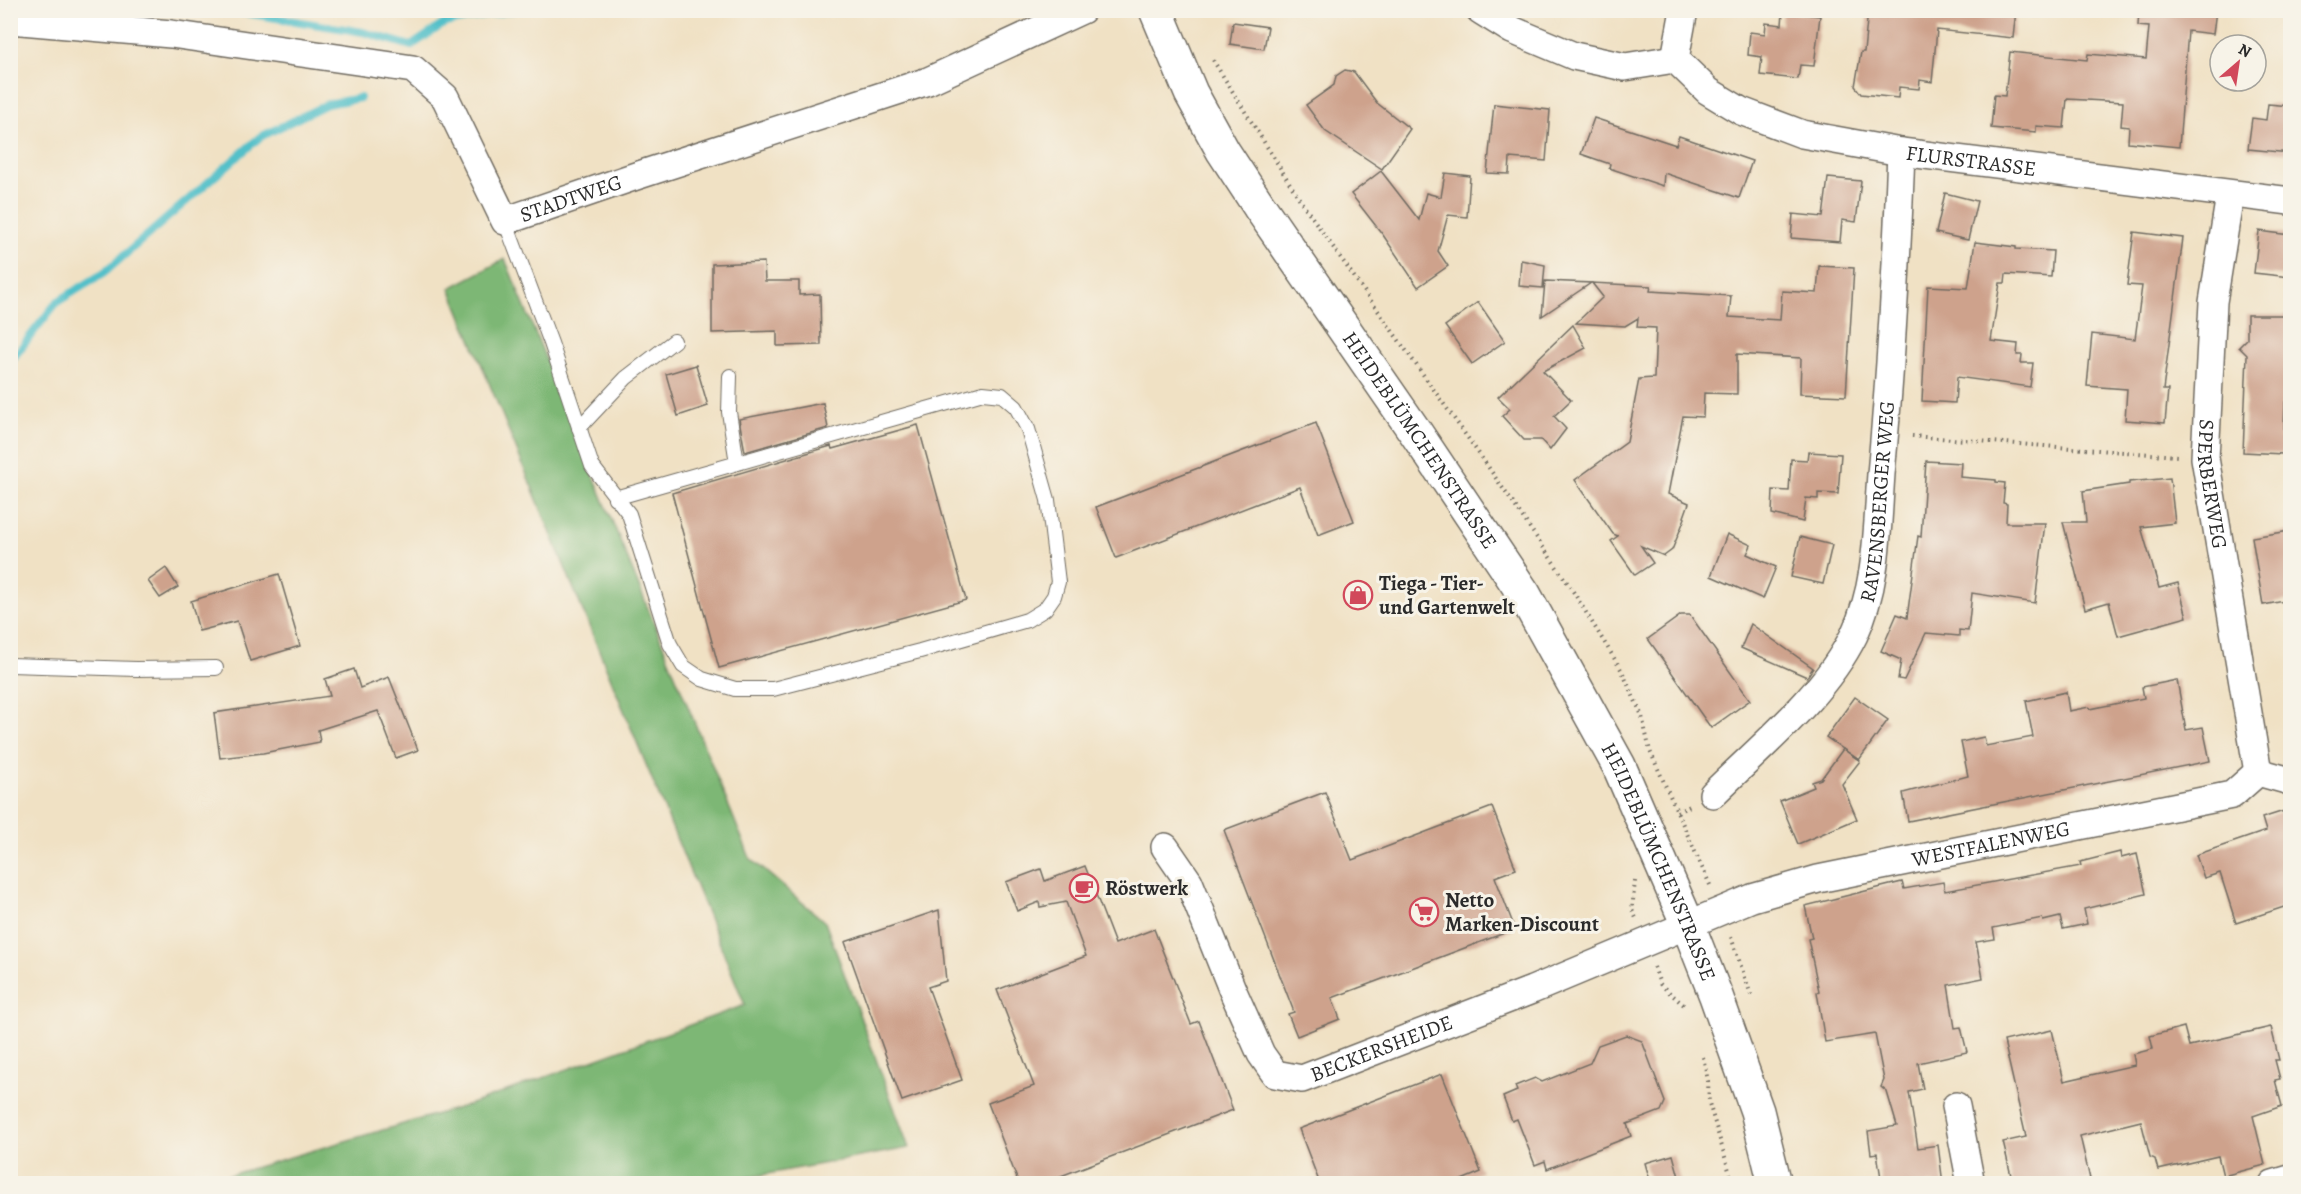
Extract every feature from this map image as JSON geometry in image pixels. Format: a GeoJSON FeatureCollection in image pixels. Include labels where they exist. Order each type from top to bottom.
{"type":"FeatureCollection","features":[{"type":"Feature","properties":{"kind":"street","name":"STADTWEG"},"geometry":{"type":"LineString","coordinates":[[10,20],[171,34],[412,69],[445,97],[505,221],[658,168],[928,81],[1082,10]]}},
{"type":"Feature","properties":{"kind":"street","name":"HEIDEBLÜMCHENSTRASSE"},"geometry":{"type":"LineString","coordinates":[[1156,10],[1191,93],[1223,151],[1524,594],[1619,766],[1688,925],[1757,1111],[1775,1184]]}},
{"type":"Feature","properties":{"kind":"street"},"geometry":{"type":"LineString","coordinates":[[1480,10],[1512,30],[1574,56],[1625,68],[1675,58],[1684,10]]}},
{"type":"Feature","properties":{"kind":"street","name":"FLURSTRASSE"},"geometry":{"type":"LineString","coordinates":[[1675,58],[1708,91],[1741,111],[1802,134],[1901,152],[2290,201]]}},
{"type":"Feature","properties":{"kind":"street","name":"RAVENSBERGER WEG"},"geometry":{"type":"LineString","coordinates":[[1713,794],[1802,706],[1831,672],[1854,634],[1872,583],[1885,434],[1901,152]]}},
{"type":"Feature","properties":{"kind":"street","name":"SPERBERWEG"},"geometry":{"type":"LineString","coordinates":[[2230,195],[2213,302],[2205,458],[2258,772]]}},
{"type":"Feature","properties":{"kind":"street","name":"WESTFALENWEG"},"geometry":{"type":"LineString","coordinates":[[1688,925],[1752,898],[1818,879],[2232,795],[2258,772]]}},
{"type":"Feature","properties":{"kind":"street"},"geometry":{"type":"LineString","coordinates":[[2258,772],[2290,781]]}},
{"type":"Feature","properties":{"kind":"street","name":"BECKERSHEIDE"},"geometry":{"type":"LineString","coordinates":[[1165,847],[1189,882],[1261,1054],[1275,1074],[1302,1079],[1688,925]]}},
{"type":"Feature","properties":{"kind":"street"},"geometry":{"type":"LineString","coordinates":[[1956,1106],[1971,1184]]}},
{"type":"Feature","properties":{"kind":"street"},"geometry":{"type":"LineString","coordinates":[[2273,1184],[2290,1179]]}},
{"type":"Feature","properties":{"kind":"lane"},"geometry":{"type":"LineString","coordinates":[[505,221],[551,343],[592,466],[615,498],[628,514],[670,644],[683,666],[702,679],[735,689],[773,689],[920,651],[1027,620],[1045,609],[1054,596],[1058,582],[1048,501],[1028,429],[1016,406],[1002,395],[983,393],[615,498]]}},
{"type":"Feature","properties":{"kind":"lane"},"geometry":{"type":"LineString","coordinates":[[579,428],[626,378],[674,341]]}},
{"type":"Feature","properties":{"kind":"lane"},"geometry":{"type":"LineString","coordinates":[[730,376],[729,412],[737,463]]}},
{"type":"Feature","properties":{"kind":"lane"},"geometry":{"type":"LineString","coordinates":[[10,665],[136,669],[216,668]]}},
{"type":"Feature","properties":{"kind":"path"},"geometry":{"type":"LineString","coordinates":[[1885,434],[2205,458]]}},
{"type":"Feature","properties":{"kind":"path"},"geometry":{"type":"LineString","coordinates":[[1636,872],[1632,910],[1660,984],[1687,1008]]}},
{"type":"Feature","properties":{"kind":"path"},"geometry":{"type":"LineString","coordinates":[[1701,1052],[1708,1081],[1709,1103],[1733,1184]]}},
{"type":"Feature","properties":{"kind":"green space"},"geometry":{"type":"Polygon","coordinates":[[[505,259],[750,858],[825,922],[909,1148],[712,1184],[199,1184],[468,1105],[745,1005],[450,288],[505,259]]]}},
{"type":"Feature","properties":{"kind":"building"},"geometry":{"type":"Polygon","coordinates":[[[1868,10],[2016,10],[2013,38],[1937,30],[1932,82],[1920,80],[1919,89],[1899,87],[1898,98],[1861,94],[1855,86],[1861,52],[1864,52],[1868,10]]]}},
{"type":"Feature","properties":{"kind":"building"},"geometry":{"type":"Polygon","coordinates":[[[2139,10],[2216,10],[2213,33],[2188,31],[2179,147],[2128,142],[2129,127],[2121,126],[2123,102],[2067,99],[2064,128],[2036,126],[2036,132],[1991,128],[1994,95],[2005,96],[2010,52],[2087,60],[2088,54],[2146,59],[2149,27],[2138,26],[2139,10]]]}},
{"type":"Feature","properties":{"kind":"building"},"geometry":{"type":"Polygon","coordinates":[[[1783,12],[1820,16],[1814,66],[1800,65],[1798,79],[1760,75],[1762,57],[1748,55],[1750,32],[1765,34],[1766,23],[1782,25],[1783,12]]]}},
{"type":"Feature","properties":{"kind":"building"},"geometry":{"type":"Polygon","coordinates":[[[1233,22],[1268,27],[1264,49],[1230,44],[1233,22]]]}},
{"type":"Feature","properties":{"kind":"building"},"geometry":{"type":"Polygon","coordinates":[[[1345,70],[1354,72],[1377,103],[1410,129],[1382,169],[1325,131],[1306,105],[1334,85],[1336,76],[1345,70]]]}},
{"type":"Feature","properties":{"kind":"building"},"geometry":{"type":"Polygon","coordinates":[[[1494,104],[1550,110],[1546,161],[1510,158],[1509,174],[1487,173],[1494,104]]]}},
{"type":"Feature","properties":{"kind":"building"},"geometry":{"type":"Polygon","coordinates":[[[2268,104],[2290,106],[2290,153],[2248,149],[2252,118],[2266,120],[2268,104]]]}},
{"type":"Feature","properties":{"kind":"building"},"geometry":{"type":"Polygon","coordinates":[[[1594,118],[1676,145],[1679,136],[1752,161],[1739,198],[1664,173],[1663,186],[1609,168],[1610,164],[1581,154],[1594,118]]]}},
{"type":"Feature","properties":{"kind":"building"},"geometry":{"type":"Polygon","coordinates":[[[1381,171],[1419,220],[1426,193],[1441,197],[1445,173],[1470,176],[1467,217],[1448,215],[1438,251],[1448,266],[1418,287],[1383,235],[1351,194],[1381,171]]]}},
{"type":"Feature","properties":{"kind":"building"},"geometry":{"type":"Polygon","coordinates":[[[1828,178],[1861,181],[1856,222],[1842,220],[1840,242],[1791,238],[1793,214],[1823,217],[1828,178]]]}},
{"type":"Feature","properties":{"kind":"building"},"geometry":{"type":"Polygon","coordinates":[[[1945,193],[1977,201],[1968,240],[1936,233],[1945,193]]]}},
{"type":"Feature","properties":{"kind":"building"},"geometry":{"type":"Polygon","coordinates":[[[2259,231],[2290,235],[2290,277],[2254,273],[2259,231]]]}},
{"type":"Feature","properties":{"kind":"building"},"geometry":{"type":"Polygon","coordinates":[[[2134,232],[2183,238],[2163,390],[2168,390],[2165,423],[2125,420],[2127,389],[2087,386],[2092,334],[2135,339],[2142,286],[2127,285],[2134,232]]]}},
{"type":"Feature","properties":{"kind":"building"},"geometry":{"type":"Polygon","coordinates":[[[1975,242],[2016,247],[2016,249],[2053,251],[2051,277],[2006,274],[2005,283],[2000,283],[1991,341],[2018,344],[2017,355],[2022,355],[2021,363],[2033,363],[2030,387],[1957,377],[1955,403],[1922,401],[1928,286],[1968,288],[1975,242]]]}},
{"type":"Feature","properties":{"kind":"building"},"geometry":{"type":"Polygon","coordinates":[[[1521,260],[1545,265],[1543,288],[1519,286],[1521,260]]]}},
{"type":"Feature","properties":{"kind":"building"},"geometry":{"type":"Polygon","coordinates":[[[764,262],[765,281],[799,281],[799,295],[820,294],[821,345],[777,346],[777,331],[712,333],[712,264],[764,262]]]}},
{"type":"Feature","properties":{"kind":"building"},"geometry":{"type":"Polygon","coordinates":[[[1819,266],[1854,268],[1846,396],[1800,394],[1801,358],[1737,354],[1737,394],[1704,393],[1703,417],[1683,416],[1668,494],[1689,503],[1672,550],[1664,556],[1641,546],[1653,563],[1635,575],[1611,541],[1618,536],[1613,534],[1575,480],[1627,442],[1639,379],[1654,378],[1656,328],[1637,327],[1638,318],[1625,326],[1576,323],[1603,297],[1592,283],[1651,286],[1650,291],[1731,296],[1729,317],[1780,320],[1782,291],[1817,293],[1819,266]]]}},
{"type":"Feature","properties":{"kind":"building"},"geometry":{"type":"Polygon","coordinates":[[[1545,281],[1591,283],[1542,316],[1545,281]]]}},
{"type":"Feature","properties":{"kind":"building"},"geometry":{"type":"Polygon","coordinates":[[[1478,302],[1505,341],[1472,364],[1445,326],[1478,302]]]}},
{"type":"Feature","properties":{"kind":"building"},"geometry":{"type":"Polygon","coordinates":[[[2247,315],[2290,315],[2290,402],[2285,402],[2283,454],[2243,452],[2247,355],[2239,347],[2247,339],[2247,315]]]}},
{"type":"Feature","properties":{"kind":"building"},"geometry":{"type":"Polygon","coordinates":[[[1573,325],[1586,348],[1543,371],[1571,400],[1554,416],[1566,429],[1550,450],[1541,440],[1524,440],[1502,416],[1510,409],[1498,397],[1573,325]]]}},
{"type":"Feature","properties":{"kind":"building"},"geometry":{"type":"Polygon","coordinates":[[[696,365],[708,406],[678,416],[666,374],[696,365]]]}},
{"type":"Feature","properties":{"kind":"building"},"geometry":{"type":"Polygon","coordinates":[[[823,403],[828,428],[745,452],[739,419],[823,403]]]}},
{"type":"Feature","properties":{"kind":"building"},"geometry":{"type":"Polygon","coordinates":[[[1316,423],[1354,521],[1318,535],[1300,487],[1116,558],[1096,507],[1316,423]]]}},
{"type":"Feature","properties":{"kind":"building"},"geometry":{"type":"Polygon","coordinates":[[[918,425],[966,600],[719,668],[672,493],[831,446],[832,449],[918,425]]]}},
{"type":"Feature","properties":{"kind":"building"},"geometry":{"type":"Polygon","coordinates":[[[1808,452],[1841,454],[1838,494],[1818,493],[1818,499],[1806,498],[1803,522],[1772,514],[1773,490],[1789,491],[1791,459],[1807,460],[1808,452]]]}},
{"type":"Feature","properties":{"kind":"building"},"geometry":{"type":"Polygon","coordinates":[[[1926,461],[1961,463],[1960,477],[2005,483],[2003,503],[2007,504],[2006,523],[2045,523],[2035,603],[1972,593],[1968,631],[1959,630],[1959,636],[1926,633],[1904,680],[1898,679],[1901,660],[1881,651],[1897,614],[1907,618],[1918,536],[1921,537],[1926,461]]]}},
{"type":"Feature","properties":{"kind":"building"},"geometry":{"type":"Polygon","coordinates":[[[2170,478],[2175,523],[2141,527],[2159,588],[2178,583],[2187,617],[2118,636],[2109,602],[2085,609],[2063,522],[2086,522],[2083,491],[2129,484],[2129,482],[2170,478]]]}},
{"type":"Feature","properties":{"kind":"building"},"geometry":{"type":"Polygon","coordinates":[[[2290,531],[2290,600],[2263,605],[2252,537],[2290,531]]]}},
{"type":"Feature","properties":{"kind":"building"},"geometry":{"type":"Polygon","coordinates":[[[1727,534],[1751,545],[1747,554],[1776,567],[1763,599],[1711,576],[1727,534]]]}},
{"type":"Feature","properties":{"kind":"building"},"geometry":{"type":"Polygon","coordinates":[[[1800,537],[1832,545],[1823,584],[1791,577],[1800,537]]]}},
{"type":"Feature","properties":{"kind":"building"},"geometry":{"type":"Polygon","coordinates":[[[166,568],[178,587],[160,598],[148,581],[166,568]]]}},
{"type":"Feature","properties":{"kind":"building"},"geometry":{"type":"Polygon","coordinates":[[[279,574],[300,646],[250,661],[237,621],[199,631],[191,601],[279,574]]]}},
{"type":"Feature","properties":{"kind":"building"},"geometry":{"type":"Polygon","coordinates":[[[1681,615],[1690,615],[1750,700],[1711,728],[1648,639],[1681,615]]]}},
{"type":"Feature","properties":{"kind":"building"},"geometry":{"type":"Polygon","coordinates":[[[1751,624],[1813,668],[1807,677],[1741,648],[1751,624]]]}},
{"type":"Feature","properties":{"kind":"building"},"geometry":{"type":"Polygon","coordinates":[[[354,669],[360,688],[389,677],[418,750],[396,758],[378,711],[318,730],[320,742],[263,753],[220,758],[214,713],[330,696],[325,679],[354,669]]]}},
{"type":"Feature","properties":{"kind":"building"},"geometry":{"type":"Polygon","coordinates":[[[2177,680],[2186,730],[2203,727],[2210,761],[1908,821],[1903,793],[1968,776],[1961,742],[1984,737],[1986,746],[2033,737],[2026,701],[2066,692],[2069,711],[2089,707],[2090,709],[2144,698],[2142,687],[2177,680]]]}},
{"type":"Feature","properties":{"kind":"building"},"geometry":{"type":"Polygon","coordinates":[[[1855,697],[1888,720],[1859,760],[1826,737],[1855,697]]]}},
{"type":"Feature","properties":{"kind":"building"},"geometry":{"type":"Polygon","coordinates":[[[1843,749],[1860,761],[1842,784],[1857,819],[1798,844],[1780,801],[1814,787],[1812,782],[1821,779],[1843,749]]]}},
{"type":"Feature","properties":{"kind":"building"},"geometry":{"type":"Polygon","coordinates":[[[1325,792],[1352,860],[1492,807],[1516,869],[1495,877],[1515,929],[1332,998],[1340,1019],[1297,1036],[1288,1014],[1294,1012],[1224,830],[1325,792]]]}},
{"type":"Feature","properties":{"kind":"building"},"geometry":{"type":"Polygon","coordinates":[[[2284,811],[2290,831],[2290,905],[2236,923],[2220,873],[2204,878],[2196,855],[2266,831],[2262,818],[2284,811]]]}},
{"type":"Feature","properties":{"kind":"building"},"geometry":{"type":"Polygon","coordinates":[[[2120,852],[2121,858],[2137,854],[2146,894],[2084,909],[2087,924],[2063,929],[2060,917],[2043,921],[2042,918],[1993,928],[1995,939],[1976,942],[1983,978],[1948,985],[1955,1028],[1961,1027],[1967,1052],[1918,1063],[1923,1089],[1909,1092],[1918,1148],[1938,1145],[1943,1184],[1882,1184],[1877,1153],[1871,1154],[1868,1131],[1897,1126],[1887,1092],[1881,1087],[1884,1080],[1875,1034],[1825,1042],[1817,992],[1819,991],[1808,939],[1812,938],[1805,906],[1902,882],[1904,889],[1943,882],[1945,891],[2081,866],[2080,862],[2120,852]]]}},
{"type":"Feature","properties":{"kind":"building"},"geometry":{"type":"Polygon","coordinates":[[[1085,866],[1115,944],[1154,929],[1191,1024],[1199,1021],[1233,1110],[1040,1184],[1019,1184],[988,1103],[1034,1086],[997,990],[1086,956],[1066,902],[1040,907],[1039,902],[1017,911],[1006,882],[1041,869],[1045,881],[1085,866]]]}},
{"type":"Feature","properties":{"kind":"building"},"geometry":{"type":"Polygon","coordinates":[[[939,910],[946,981],[928,987],[962,1080],[902,1101],[845,942],[939,910]]]}},
{"type":"Feature","properties":{"kind":"building"},"geometry":{"type":"Polygon","coordinates":[[[2184,1027],[2189,1046],[2271,1027],[2279,1060],[2275,1060],[2280,1079],[2275,1080],[2282,1106],[2253,1116],[2265,1165],[2223,1176],[2218,1156],[2158,1170],[2155,1159],[2150,1157],[2141,1121],[2080,1136],[2090,1179],[2072,1184],[2013,1184],[2003,1142],[2026,1137],[2004,1041],[2052,1030],[2064,1081],[2135,1065],[2133,1054],[2153,1049],[2150,1036],[2184,1027]]]}},
{"type":"Feature","properties":{"kind":"building"},"geometry":{"type":"Polygon","coordinates":[[[1626,1035],[1642,1041],[1665,1102],[1661,1111],[1627,1124],[1631,1136],[1547,1169],[1545,1161],[1535,1165],[1517,1119],[1512,1121],[1503,1097],[1517,1091],[1515,1086],[1535,1078],[1542,1082],[1590,1063],[1598,1045],[1626,1035]]]}},
{"type":"Feature","properties":{"kind":"building"},"geometry":{"type":"Polygon","coordinates":[[[1442,1074],[1481,1172],[1452,1184],[1320,1184],[1299,1129],[1442,1074]]]}},
{"type":"Feature","properties":{"kind":"building"},"geometry":{"type":"Polygon","coordinates":[[[1673,1155],[1681,1184],[1651,1184],[1645,1163],[1673,1155]]]}},
{"type":"Feature","properties":{"kind":"waterway"},"geometry":{"type":"LineString","coordinates":[[227,10],[363,32],[411,46],[445,23],[514,10]]}},
{"type":"Feature","properties":{"kind":"waterway"},"geometry":{"type":"LineString","coordinates":[[10,362],[57,302],[104,273],[260,137],[327,104],[360,98]]}},
{"type":"Feature","properties":{"kind":"place","name":"Tiega - Tier- und Gartenwelt"},"geometry":{"type":"Point","coordinates":[1358,595]}},
{"type":"Feature","properties":{"kind":"place","name":"Röstwerk"},"geometry":{"type":"Point","coordinates":[1084,888]}},
{"type":"Feature","properties":{"kind":"place","name":"Netto Marken-Discount"},"geometry":{"type":"Point","coordinates":[1424,912]}}]}
